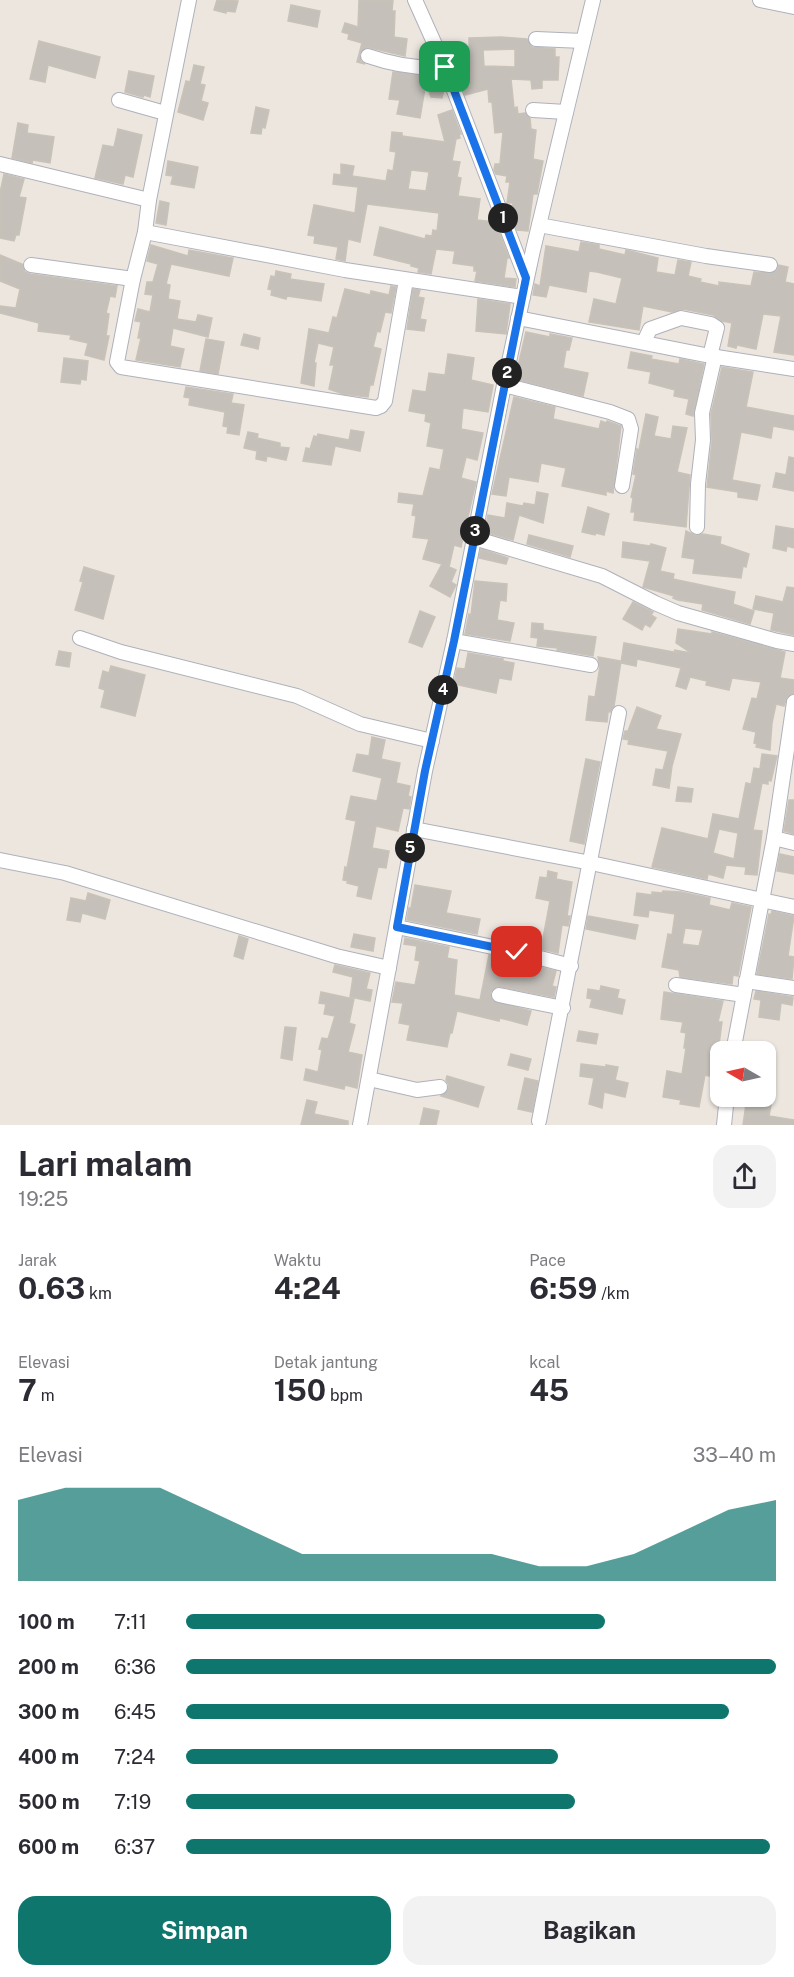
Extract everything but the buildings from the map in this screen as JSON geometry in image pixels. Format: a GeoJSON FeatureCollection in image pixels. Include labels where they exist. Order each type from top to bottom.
{"type":"FeatureCollection","features":[{"type":"Feature","properties":{"kind":"street"},"geometry":{"type":"LineString","coordinates":[[189,0],[165,113],[145,232],[133,279],[117,362],[121,367],[376,408],[385,401],[406,280]]}},
{"type":"Feature","properties":{"kind":"street"},"geometry":{"type":"LineString","coordinates":[[415,0],[445,67],[526,278]]}},
{"type":"Feature","properties":{"kind":"street"},"geometry":{"type":"LineString","coordinates":[[360,1125],[414,829],[524,297],[526,278],[592,0]]}},
{"type":"Feature","properties":{"kind":"street"},"geometry":{"type":"LineString","coordinates":[[760,0],[794,7]]}},
{"type":"Feature","properties":{"kind":"street"},"geometry":{"type":"LineString","coordinates":[[536,39],[583,41]]}},
{"type":"Feature","properties":{"kind":"street"},"geometry":{"type":"LineString","coordinates":[[368,56],[393,64],[425,68],[445,67]]}},
{"type":"Feature","properties":{"kind":"street"},"geometry":{"type":"LineString","coordinates":[[119,100],[165,113]]}},
{"type":"Feature","properties":{"kind":"street"},"geometry":{"type":"LineString","coordinates":[[533,110],[566,112]]}},
{"type":"Feature","properties":{"kind":"street"},"geometry":{"type":"LineString","coordinates":[[0,164],[149,200]]}},
{"type":"Feature","properties":{"kind":"street"},"geometry":{"type":"LineString","coordinates":[[539,225],[706,256],[770,265]]}},
{"type":"Feature","properties":{"kind":"street"},"geometry":{"type":"LineString","coordinates":[[145,232],[406,280],[524,297]]}},
{"type":"Feature","properties":{"kind":"street"},"geometry":{"type":"LineString","coordinates":[[31,265],[133,279]]}},
{"type":"Feature","properties":{"kind":"street"},"geometry":{"type":"LineString","coordinates":[[518,318],[712,356],[794,369]]}},
{"type":"Feature","properties":{"kind":"street"},"geometry":{"type":"LineString","coordinates":[[644,342],[650,329],[677,318],[711,324],[717,328],[702,413],[703,440],[698,484],[697,527]]}},
{"type":"Feature","properties":{"kind":"street"},"geometry":{"type":"LineString","coordinates":[[504,385],[610,412],[628,419],[631,429],[621,486]]}},
{"type":"Feature","properties":{"kind":"street"},"geometry":{"type":"LineString","coordinates":[[474,538],[602,576],[678,613],[794,644]]}},
{"type":"Feature","properties":{"kind":"street"},"geometry":{"type":"LineString","coordinates":[[80,638],[121,652],[297,696],[360,724],[432,741]]}},
{"type":"Feature","properties":{"kind":"street"},"geometry":{"type":"LineString","coordinates":[[454,641],[591,665]]}},
{"type":"Feature","properties":{"kind":"street"},"geometry":{"type":"LineString","coordinates":[[735,1041],[774,838],[794,703]]}},
{"type":"Feature","properties":{"kind":"street"},"geometry":{"type":"LineString","coordinates":[[539,1121],[619,713]]}},
{"type":"Feature","properties":{"kind":"street"},"geometry":{"type":"LineString","coordinates":[[414,829],[591,863],[794,907]]}},
{"type":"Feature","properties":{"kind":"street"},"geometry":{"type":"LineString","coordinates":[[774,838],[794,843]]}},
{"type":"Feature","properties":{"kind":"street"},"geometry":{"type":"LineString","coordinates":[[0,860],[65,873],[336,956],[389,968]]}},
{"type":"Feature","properties":{"kind":"street"},"geometry":{"type":"LineString","coordinates":[[397,927],[517,952],[571,966]]}},
{"type":"Feature","properties":{"kind":"street"},"geometry":{"type":"LineString","coordinates":[[746,981],[794,988]]}},
{"type":"Feature","properties":{"kind":"street"},"geometry":{"type":"LineString","coordinates":[[676,985],[744,995]]}},
{"type":"Feature","properties":{"kind":"street"},"geometry":{"type":"LineString","coordinates":[[499,995],[562,1008]]}},
{"type":"Feature","properties":{"kind":"street"},"geometry":{"type":"LineString","coordinates":[[369,1079],[417,1090],[440,1088]]}},
{"type":"Feature","properties":{"kind":"street"},"geometry":{"type":"LineString","coordinates":[[724,1125],[726,1107]]}},
{"type":"Feature","properties":{"kind":"route"},"geometry":{"type":"LineString","coordinates":[[445,67],[526,278],[454,641],[425,771],[397,927],[517,952]]}}]}
